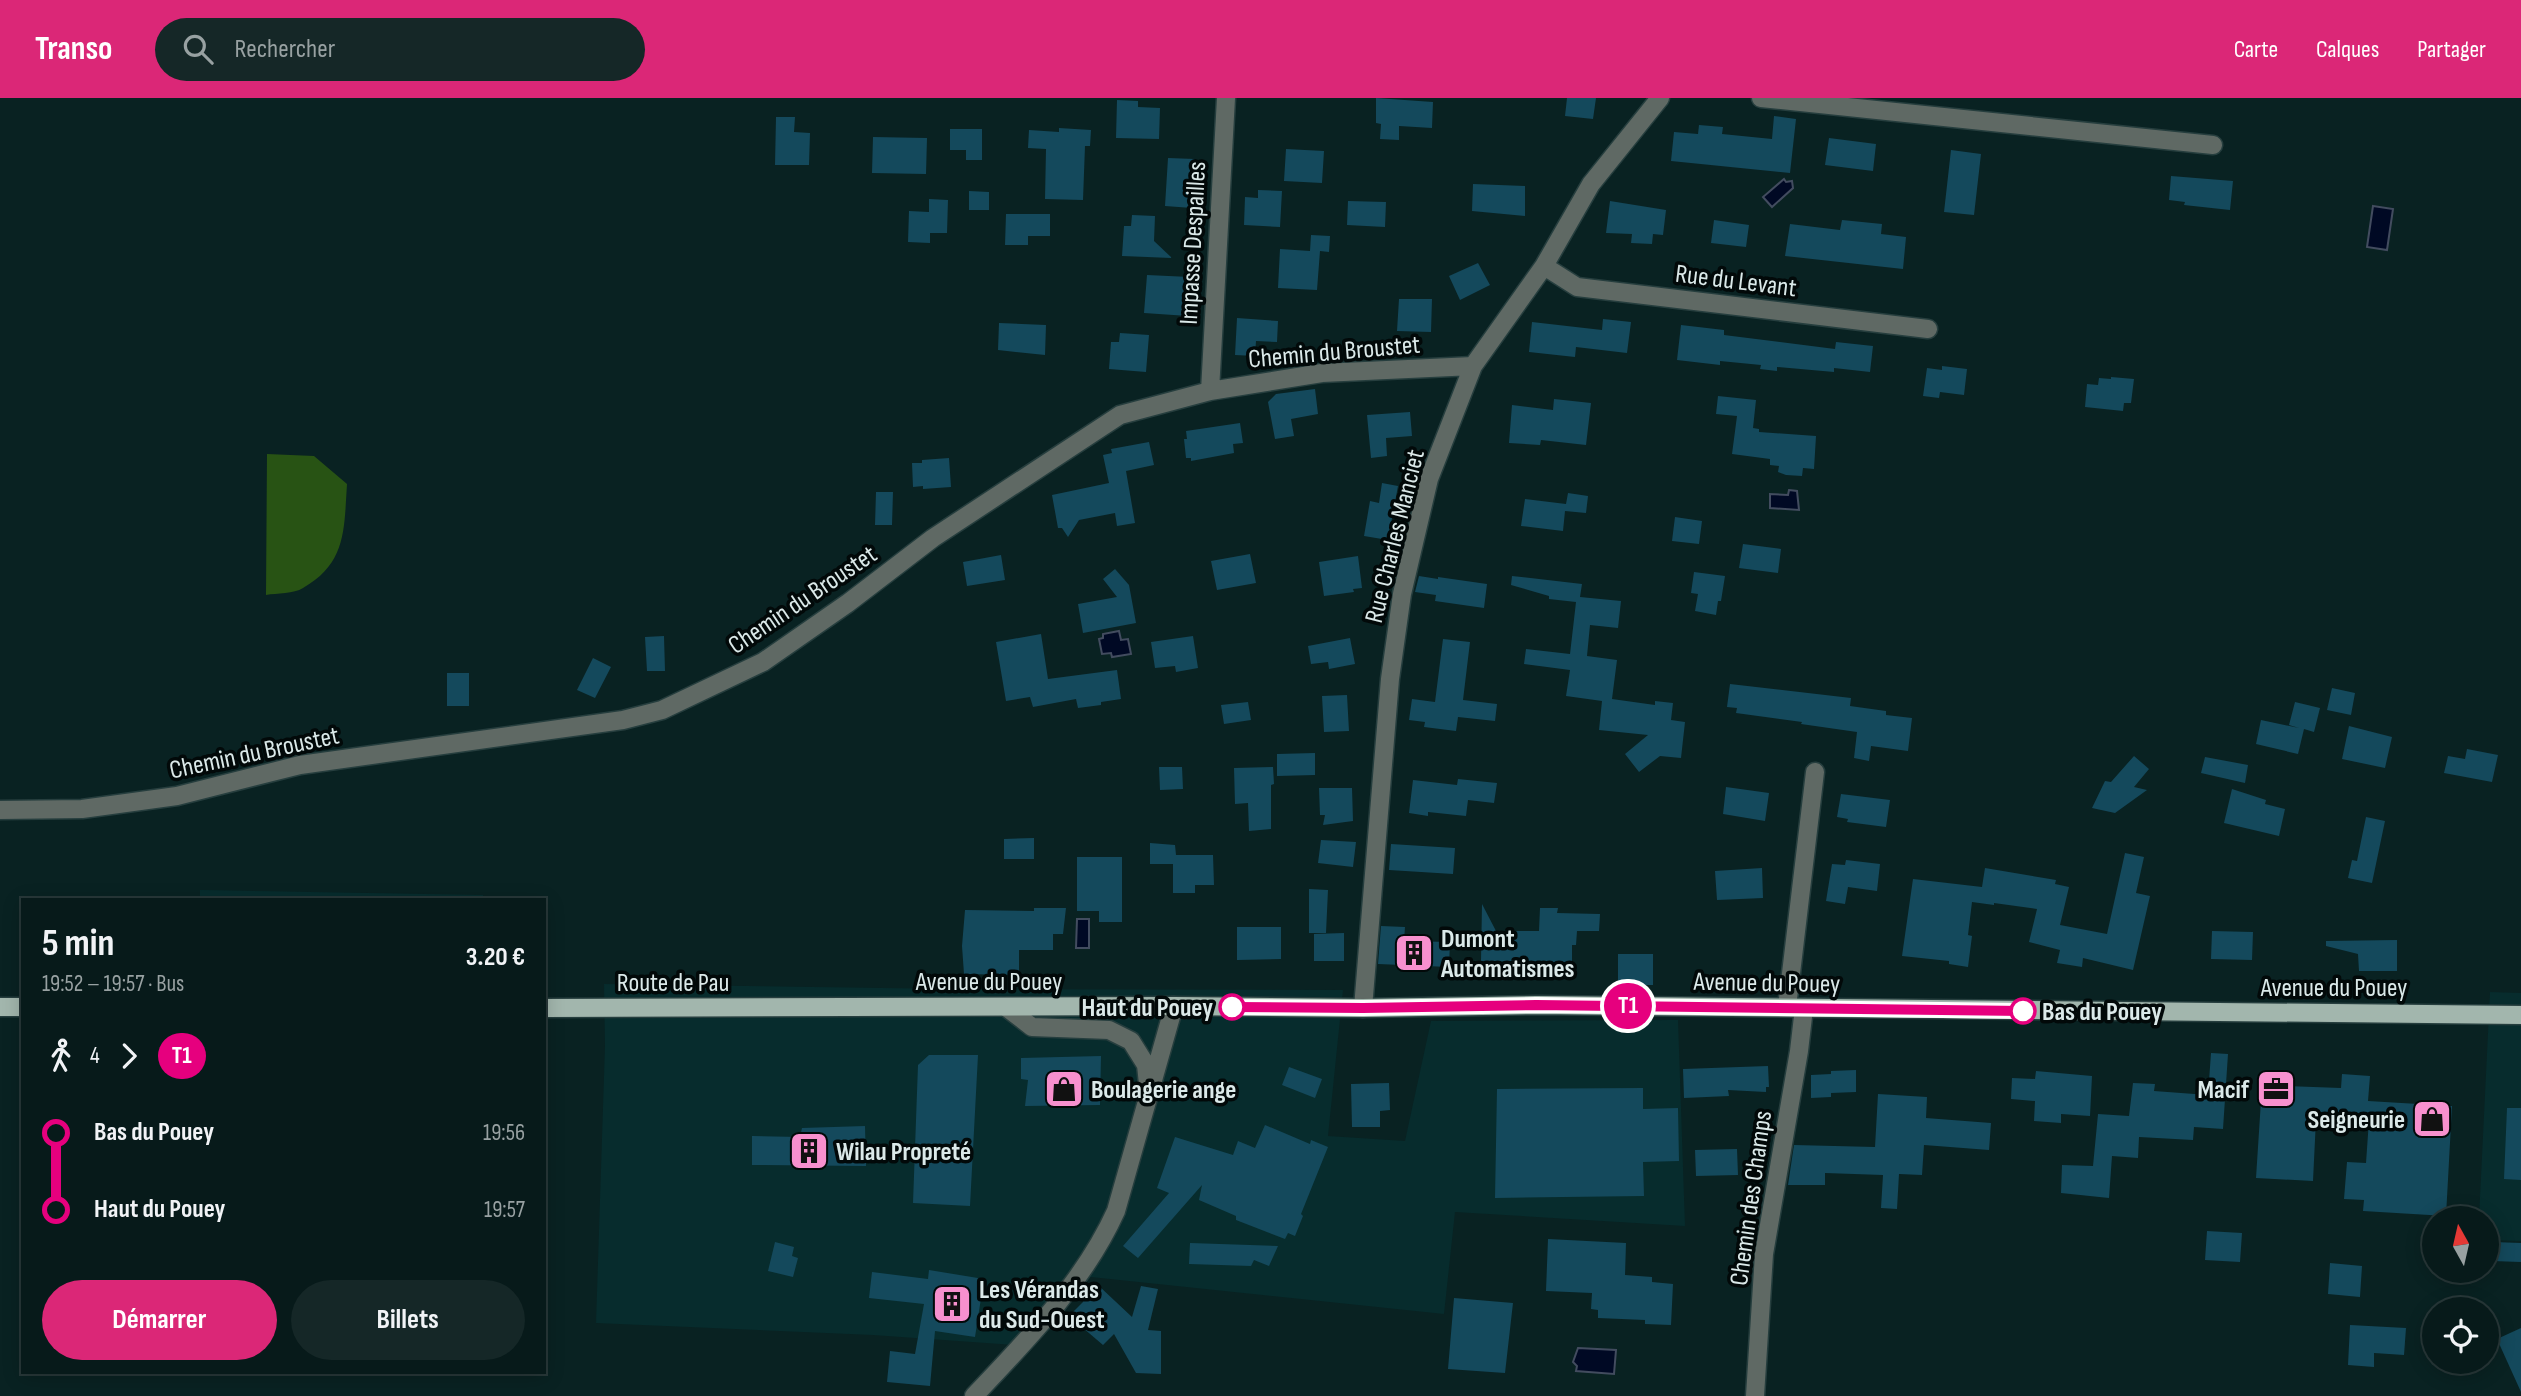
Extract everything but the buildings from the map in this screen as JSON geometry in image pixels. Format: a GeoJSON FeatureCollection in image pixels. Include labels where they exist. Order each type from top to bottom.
{"type":"FeatureCollection","features":[{"type":"Feature","properties":{"kind":"main road","name":"Avenue du Pouey"},"geometry":{"type":"LineString","coordinates":[[802,1009],[1536,1005],[2521,1014]]}},
{"type":"Feature","properties":{"kind":"main road"},"geometry":{"type":"LineString","coordinates":[[0,1007],[21,1007]]}},
{"type":"Feature","properties":{"kind":"main road","name":"Route de Pau"},"geometry":{"type":"LineString","coordinates":[[546,1008],[802,1009]]}},
{"type":"Feature","properties":{"kind":"street","name":"Impasse Despailles"},"geometry":{"type":"LineString","coordinates":[[1210,391],[1226,98]]}},
{"type":"Feature","properties":{"kind":"street","name":"Rue Charles Manciet"},"geometry":{"type":"LineString","coordinates":[[1363,1008],[1390,679],[1402,594],[1429,479],[1473,366],[1544,266],[1591,184],[1660,98]]}},
{"type":"Feature","properties":{"kind":"street"},"geometry":{"type":"LineString","coordinates":[[1761,98],[2213,145]]}},
{"type":"Feature","properties":{"kind":"street","name":"Rue du Levant"},"geometry":{"type":"LineString","coordinates":[[1544,266],[1577,287],[1928,329]]}},
{"type":"Feature","properties":{"kind":"street","name":"Chemin du Broustet"},"geometry":{"type":"LineString","coordinates":[[0,810],[82,809],[177,796],[300,765],[623,720],[662,710],[763,662],[848,603],[933,538],[1120,415],[1210,391],[1322,373],[1473,366]]}},
{"type":"Feature","properties":{"kind":"street","name":"Chemin des Champs"},"geometry":{"type":"LineString","coordinates":[[1755,1396],[1764,1254],[1799,1051],[1796,1008],[1815,772]]}},
{"type":"Feature","properties":{"kind":"street"},"geometry":{"type":"LineString","coordinates":[[974,1396],[1040,1325],[1102,1241],[1116,1210],[1174,1006]]}},
{"type":"Feature","properties":{"kind":"street"},"geometry":{"type":"LineString","coordinates":[[1006,1007],[1032,1027],[1109,1030],[1131,1041],[1146,1065],[1149,1093]]}},
{"type":"Feature","properties":{"kind":"shaded area"},"geometry":{"type":"Polygon","coordinates":[[[1784,179],[1786,182],[1792,181],[1793,188],[1772,207],[1763,197],[1784,179]]]}},
{"type":"Feature","properties":{"kind":"shaded area"},"geometry":{"type":"Polygon","coordinates":[[[2373,206],[2393,209],[2387,250],[2367,247],[2373,206]]]}},
{"type":"Feature","properties":{"kind":"shaded area"},"geometry":{"type":"Polygon","coordinates":[[[1789,490],[1797,491],[1799,510],[1770,508],[1770,494],[1788,495],[1789,490]]]}},
{"type":"Feature","properties":{"kind":"shaded area"},"geometry":{"type":"Polygon","coordinates":[[[1119,631],[1121,640],[1128,639],[1131,654],[1112,657],[1111,653],[1102,654],[1099,639],[1103,638],[1103,634],[1119,631]]]}},
{"type":"Feature","properties":{"kind":"shaded area"},"geometry":{"type":"Polygon","coordinates":[[[200,890],[483,895],[484,898],[200,898],[200,890]]]}},
{"type":"Feature","properties":{"kind":"shaded area"},"geometry":{"type":"Polygon","coordinates":[[[1077,919],[1089,919],[1089,948],[1076,948],[1077,919]]]}},
{"type":"Feature","properties":{"kind":"shaded area"},"geometry":{"type":"Polygon","coordinates":[[[604,984],[952,989],[1343,990],[1328,1136],[1405,1141],[1431,1021],[1678,1020],[1685,1226],[1455,1212],[1444,1314],[1091,1277],[1028,1346],[873,1335],[596,1323],[605,1046],[604,984]]]}},
{"type":"Feature","properties":{"kind":"shaded area"},"geometry":{"type":"Polygon","coordinates":[[[2490,992],[2521,993],[2521,1241],[2499,1240],[2499,1206],[2480,1206],[2490,992]]]}},
{"type":"Feature","properties":{"kind":"shaded area"},"geometry":{"type":"Polygon","coordinates":[[[1578,1348],[1616,1350],[1614,1374],[1576,1371],[1577,1366],[1573,1362],[1578,1348]]]}},
{"type":"Feature","properties":{"kind":"green space"},"geometry":{"type":"Polygon","coordinates":[[[267,454],[314,456],[347,484],[343,530],[335,556],[328,567],[299,590],[266,595],[267,454]]]}},
{"type":"Feature","properties":{"kind":"bus line","name":"T1"},"geometry":{"type":"LineString","coordinates":[[1232,1007],[1536,1005],[2023,1011]]}},
{"type":"Feature","properties":{"kind":"place","name":"Dumont Automatismes"},"geometry":{"type":"Point","coordinates":[1414,953]}},
{"type":"Feature","properties":{"kind":"place","name":"Haut du Pouey"},"geometry":{"type":"Point","coordinates":[1232,1007]}},
{"type":"Feature","properties":{"kind":"place","name":"Bas du Pouey"},"geometry":{"type":"Point","coordinates":[2023,1011]}},
{"type":"Feature","properties":{"kind":"place","name":"Boulagerie ange"},"geometry":{"type":"Point","coordinates":[1064,1089]}},
{"type":"Feature","properties":{"kind":"place","name":"Macif"},"geometry":{"type":"Point","coordinates":[2276,1089]}},
{"type":"Feature","properties":{"kind":"place","name":"Seigneurie"},"geometry":{"type":"Point","coordinates":[2432,1119]}},
{"type":"Feature","properties":{"kind":"place","name":"Wilau Propreté"},"geometry":{"type":"Point","coordinates":[809,1151]}},
{"type":"Feature","properties":{"kind":"place","name":"Les Vérandas du Sud-Ouest"},"geometry":{"type":"Point","coordinates":[952,1304]}}]}
